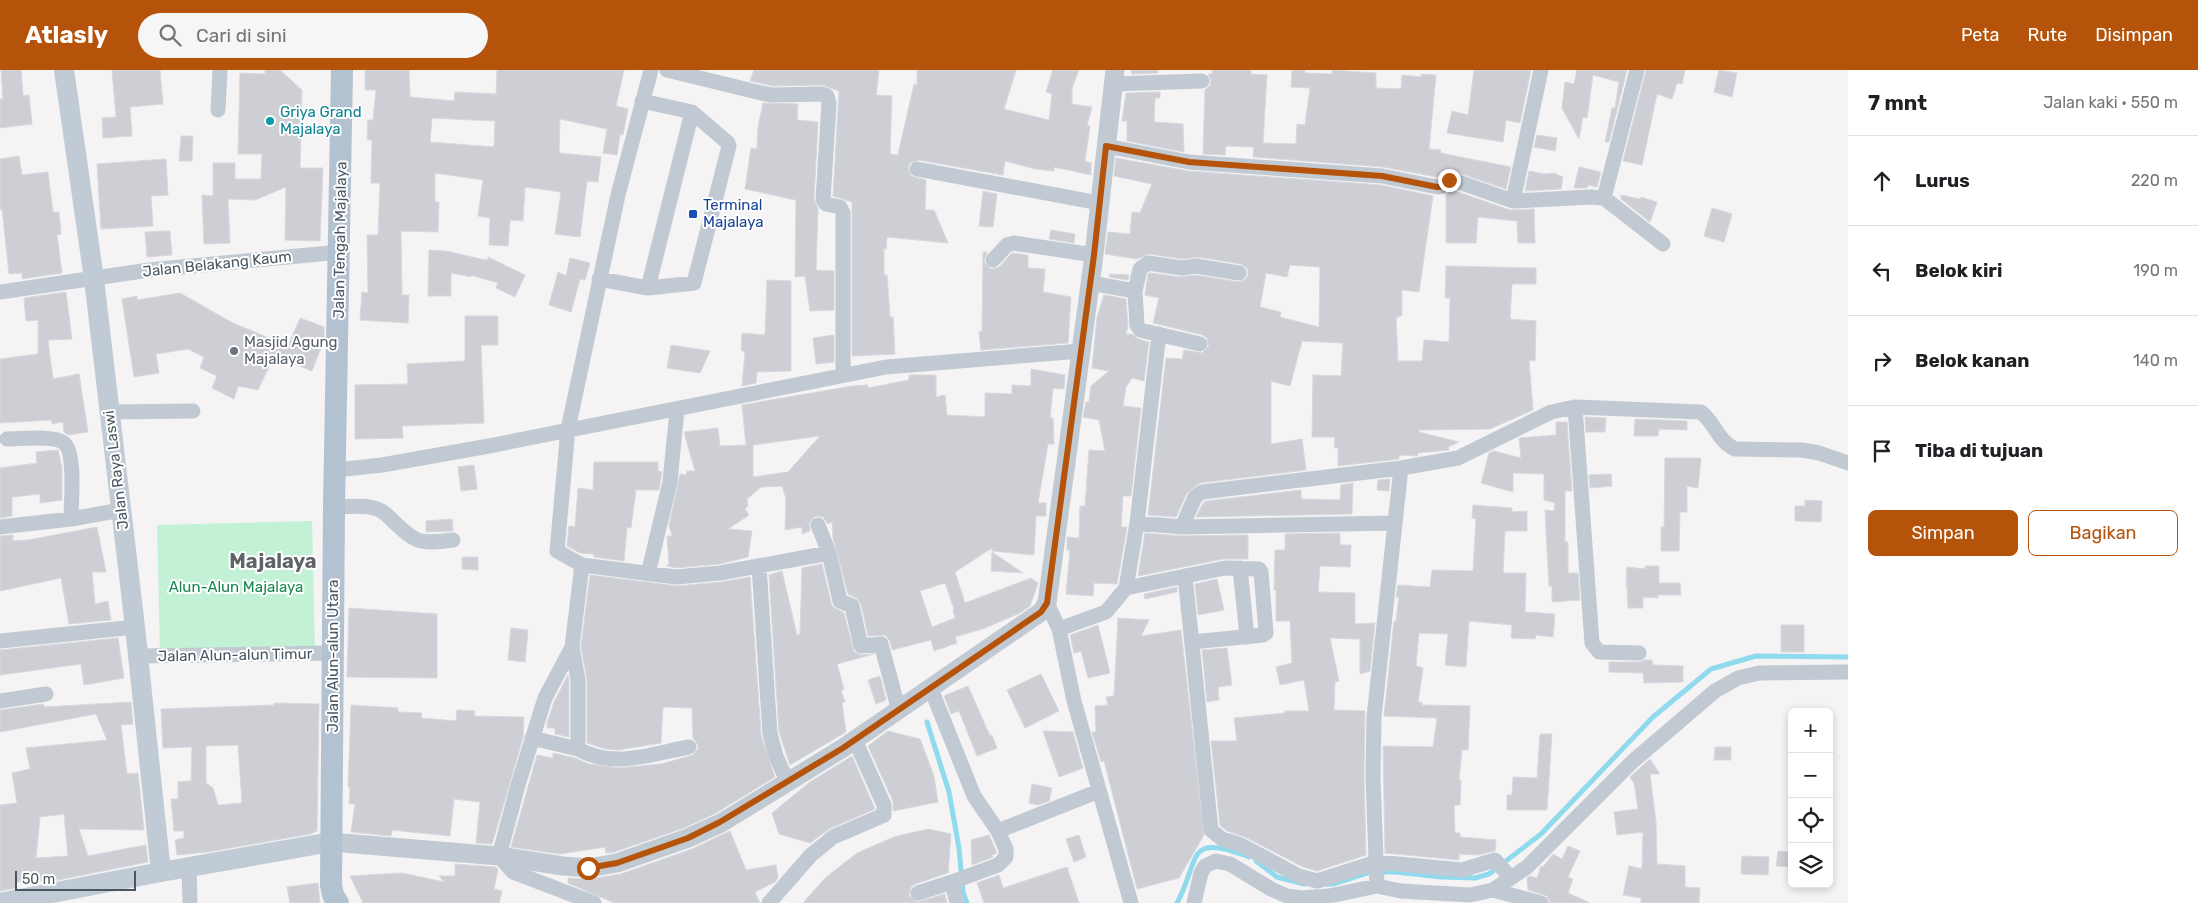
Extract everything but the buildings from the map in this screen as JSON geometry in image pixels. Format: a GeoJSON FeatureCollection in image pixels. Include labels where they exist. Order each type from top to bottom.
{"type":"FeatureCollection","features":[{"type":"Feature","properties":{"kind":"main road","name":"Jalan Raya Laswi"},"geometry":{"type":"LineString","coordinates":[[64,70],[79,161],[94,279],[135,627],[160,872]]}},
{"type":"Feature","properties":{"kind":"main road","name":"Jalan Tengah Majalaya"},"geometry":{"type":"LineString","coordinates":[[336,470],[342,70]]}},
{"type":"Feature","properties":{"kind":"main road","name":"Jalan Alun-alun Utara"},"geometry":{"type":"LineString","coordinates":[[333,896],[334,507],[336,470]]}},
{"type":"Feature","properties":{"kind":"main road"},"geometry":{"type":"LineString","coordinates":[[0,902],[75,898],[160,872],[332,846]]}},
{"type":"Feature","properties":{"kind":"street"},"geometry":{"type":"LineString","coordinates":[[218,110],[220,70]]}},
{"type":"Feature","properties":{"kind":"street"},"geometry":{"type":"LineString","coordinates":[[651,70],[599,279],[568,429],[556,547],[560,554],[582,565],[676,577],[720,573],[830,554]]}},
{"type":"Feature","properties":{"kind":"street"},"geometry":{"type":"LineString","coordinates":[[667,70],[772,95],[822,94],[827,96],[829,103],[823,200],[826,204],[840,207],[843,213],[843,375]]}},
{"type":"Feature","properties":{"kind":"street"},"geometry":{"type":"LineString","coordinates":[[1514,201],[1542,70]]}},
{"type":"Feature","properties":{"kind":"street"},"geometry":{"type":"LineString","coordinates":[[1604,198],[1637,70]]}},
{"type":"Feature","properties":{"kind":"street"},"geometry":{"type":"LineString","coordinates":[[332,846],[499,856],[588,868],[617,863],[688,838],[788,783],[932,689],[1036,617],[1047,603],[1094,255],[1114,77],[1202,81]]}},
{"type":"Feature","properties":{"kind":"street"},"geometry":{"type":"LineString","coordinates":[[599,279],[648,288],[687,285],[695,281],[729,146],[728,143],[692,112],[642,101]]}},
{"type":"Feature","properties":{"kind":"street"},"geometry":{"type":"LineString","coordinates":[[648,288],[692,112]]}},
{"type":"Feature","properties":{"kind":"street"},"geometry":{"type":"LineString","coordinates":[[1106,146],[1189,162],[1382,176],[1437,187],[1443,186],[1449,180],[1453,180],[1514,201],[1604,198],[1663,244]]}},
{"type":"Feature","properties":{"kind":"street"},"geometry":{"type":"LineString","coordinates":[[917,169],[1099,203]]}},
{"type":"Feature","properties":{"kind":"street"},"geometry":{"type":"LineString","coordinates":[[993,260],[1007,245],[1014,244],[1094,255]]}},
{"type":"Feature","properties":{"kind":"street","name":"Jalan Belakang Kaum"},"geometry":{"type":"LineString","coordinates":[[0,292],[150,270],[340,252]]}},
{"type":"Feature","properties":{"kind":"street"},"geometry":{"type":"LineString","coordinates":[[1200,344],[1138,328],[1135,291],[1140,269],[1143,264],[1148,263],[1182,268],[1196,266],[1239,273]]}},
{"type":"Feature","properties":{"kind":"street"},"geometry":{"type":"LineString","coordinates":[[1090,283],[1135,291]]}},
{"type":"Feature","properties":{"kind":"street"},"geometry":{"type":"LineString","coordinates":[[1059,629],[1106,612],[1126,588],[1137,523],[1160,334]]}},
{"type":"Feature","properties":{"kind":"street"},"geometry":{"type":"LineString","coordinates":[[336,470],[382,465],[460,451],[568,429],[677,410],[886,367],[1081,351]]}},
{"type":"Feature","properties":{"kind":"street"},"geometry":{"type":"LineString","coordinates":[[1182,527],[1195,497],[1202,492],[1402,468],[1458,458],[1551,412],[1575,407],[1701,412],[1709,418],[1726,445],[1735,449],[1802,450],[1819,453],[1848,463]]}},
{"type":"Feature","properties":{"kind":"street"},"geometry":{"type":"LineString","coordinates":[[1575,407],[1592,643],[1599,652],[1639,653]]}},
{"type":"Feature","properties":{"kind":"street"},"geometry":{"type":"LineString","coordinates":[[648,574],[670,482],[677,410]]}},
{"type":"Feature","properties":{"kind":"street"},"geometry":{"type":"LineString","coordinates":[[109,412],[193,411]]}},
{"type":"Feature","properties":{"kind":"street"},"geometry":{"type":"LineString","coordinates":[[7,439],[54,439],[64,443],[70,455],[71,463],[71,519]]}},
{"type":"Feature","properties":{"kind":"street"},"geometry":{"type":"LineString","coordinates":[[1402,468],[1374,717],[1373,777],[1377,875],[1401,897],[1470,895],[1493,890],[1531,902]]}},
{"type":"Feature","properties":{"kind":"street"},"geometry":{"type":"LineString","coordinates":[[334,507],[358,506],[378,509],[417,541],[428,543],[453,540]]}},
{"type":"Feature","properties":{"kind":"street"},"geometry":{"type":"LineString","coordinates":[[0,527],[71,519],[121,510]]}},
{"type":"Feature","properties":{"kind":"street"},"geometry":{"type":"LineString","coordinates":[[1137,523],[1182,527],[1395,523]]}},
{"type":"Feature","properties":{"kind":"street"},"geometry":{"type":"LineString","coordinates":[[818,525],[830,554],[840,601],[852,606],[861,646],[881,644],[899,711]]}},
{"type":"Feature","properties":{"kind":"street"},"geometry":{"type":"LineString","coordinates":[[578,749],[578,680],[572,646],[582,565]]}},
{"type":"Feature","properties":{"kind":"street"},"geometry":{"type":"LineString","coordinates":[[759,566],[770,734],[776,756],[788,783]]}},
{"type":"Feature","properties":{"kind":"street"},"geometry":{"type":"LineString","coordinates":[[1126,588],[1225,568],[1240,568],[1247,637],[1192,642]]}},
{"type":"Feature","properties":{"kind":"street"},"geometry":{"type":"LineString","coordinates":[[1185,576],[1211,830],[1222,839],[1256,852],[1299,876],[1318,881],[1462,870],[1495,860],[1505,872]]}},
{"type":"Feature","properties":{"kind":"street"},"geometry":{"type":"LineString","coordinates":[[1047,603],[1059,629],[1074,702],[1131,903]]}},
{"type":"Feature","properties":{"kind":"street"},"geometry":{"type":"LineString","coordinates":[[0,641],[135,627]]}},
{"type":"Feature","properties":{"kind":"street"},"geometry":{"type":"LineString","coordinates":[[499,856],[545,698],[572,646]]}},
{"type":"Feature","properties":{"kind":"street","name":"Jalan Alun-alun Timur"},"geometry":{"type":"LineString","coordinates":[[137,656],[333,653]]}},
{"type":"Feature","properties":{"kind":"street"},"geometry":{"type":"LineString","coordinates":[[1493,890],[1505,872],[1527,868],[1632,762],[1715,691],[1738,678],[1759,672],[1848,672]]}},
{"type":"Feature","properties":{"kind":"street"},"geometry":{"type":"LineString","coordinates":[[918,893],[959,880],[1003,862],[1006,857],[1006,849],[998,831],[974,796],[932,689]]}},
{"type":"Feature","properties":{"kind":"street"},"geometry":{"type":"LineString","coordinates":[[0,700],[46,694]]}},
{"type":"Feature","properties":{"kind":"street"},"geometry":{"type":"LineString","coordinates":[[532,738],[578,749],[596,758],[609,760],[689,747]]}},
{"type":"Feature","properties":{"kind":"street"},"geometry":{"type":"LineString","coordinates":[[769,903],[811,855],[833,837],[884,815],[884,806],[855,740]]}},
{"type":"Feature","properties":{"kind":"street"},"geometry":{"type":"LineString","coordinates":[[998,831],[1099,791]]}},
{"type":"Feature","properties":{"kind":"street"},"geometry":{"type":"LineString","coordinates":[[499,856],[513,872],[594,903]]}},
{"type":"Feature","properties":{"kind":"street"},"geometry":{"type":"LineString","coordinates":[[1194,903],[1201,873],[1205,866],[1216,862],[1230,864],[1271,889],[1287,896],[1301,898],[1329,896],[1377,875]]}},
{"type":"Feature","properties":{"kind":"street"},"geometry":{"type":"LineString","coordinates":[[189,867],[190,903]]}},
{"type":"Feature","properties":{"kind":"street"},"geometry":{"type":"LineString","coordinates":[[957,903],[959,880]]}},
{"type":"Feature","properties":{"kind":"green space","name":"Alun-Alun Majalaya"},"geometry":{"type":"Polygon","coordinates":[[[312,521],[315,650],[160,654],[157,525],[312,521]]]}},
{"type":"Feature","properties":{"kind":"waterway"},"geometry":{"type":"LineString","coordinates":[[1325,884],[1333,884],[1370,872],[1475,878],[1489,874],[1541,834],[1653,717],[1711,669],[1756,656],[1848,657]]}},
{"type":"Feature","properties":{"kind":"waterway"},"geometry":{"type":"LineString","coordinates":[[927,722],[949,792],[959,848],[963,892],[967,903]]}},
{"type":"Feature","properties":{"kind":"waterway"},"geometry":{"type":"LineString","coordinates":[[1177,903],[1193,863],[1198,854],[1204,849],[1214,847],[1249,857]]}},
{"type":"Feature","properties":{"kind":"waterway"},"geometry":{"type":"LineString","coordinates":[[1256,861],[1277,877],[1304,884]]}},
{"type":"Feature","properties":{"kind":"place","name":"Griya Grand Majalaya"},"geometry":{"type":"Point","coordinates":[270,121]}},
{"type":"Feature","properties":{"kind":"place","name":"Terminal Majalaya"},"geometry":{"type":"Point","coordinates":[693,214]}},
{"type":"Feature","properties":{"kind":"place","name":"Masjid Agung Majalaya"},"geometry":{"type":"Point","coordinates":[234,351]}},
{"type":"Feature","properties":{"kind":"district","name":"Majalaya"},"geometry":{"type":"Point","coordinates":[273,561]}},
{"type":"Feature","properties":{"kind":"route"},"geometry":{"type":"LineString","coordinates":[[588,868],[617,863],[688,838],[720,822],[788,783],[843,748],[1041,612],[1047,603],[1094,255],[1106,146],[1189,162],[1382,176],[1440,188],[1449,180]]}}]}
